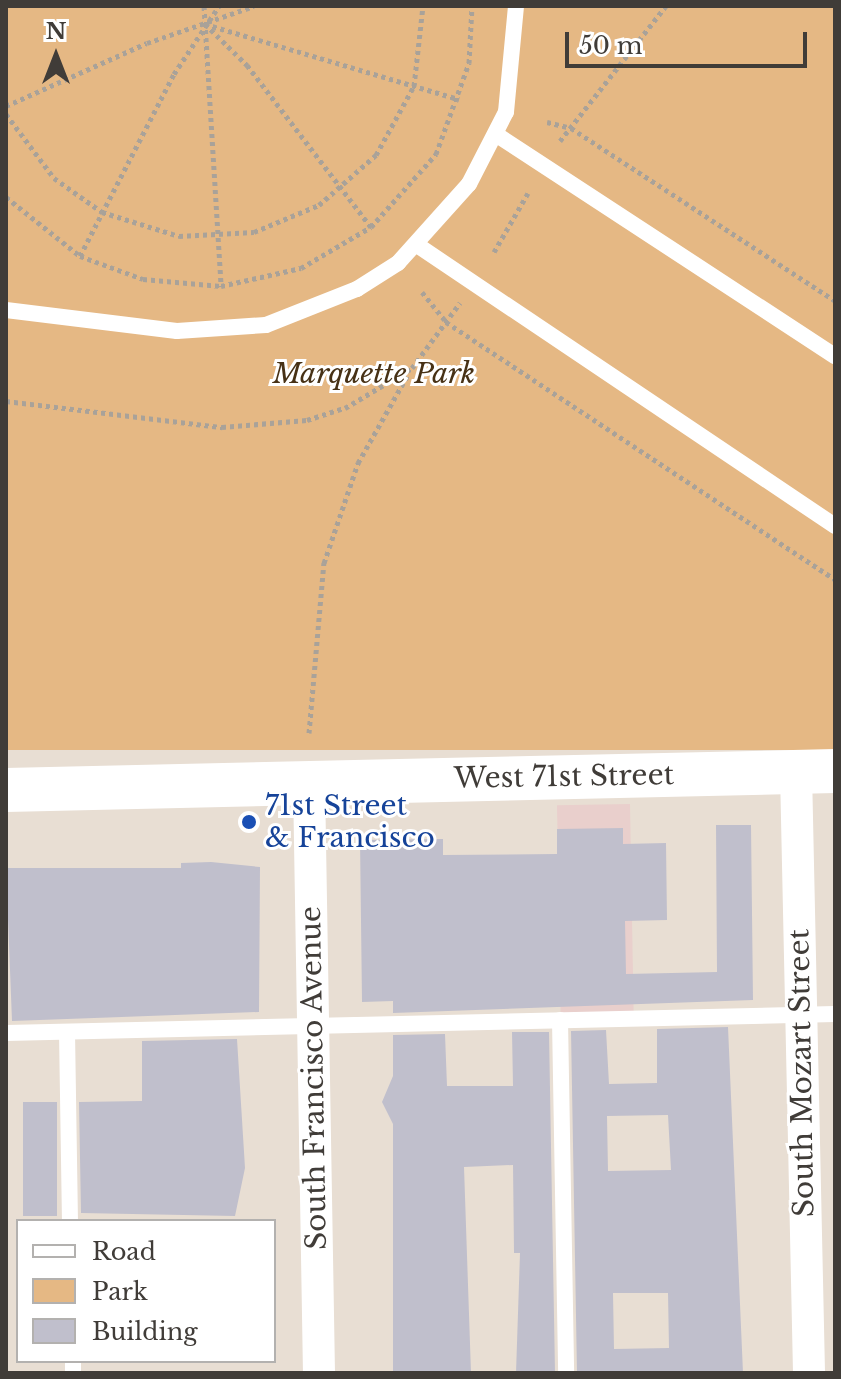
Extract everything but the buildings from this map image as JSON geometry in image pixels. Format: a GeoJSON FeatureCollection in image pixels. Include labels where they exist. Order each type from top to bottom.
{"type":"FeatureCollection","features":[{"type":"Feature","properties":{"kind":"main road","name":"West 71st Street"},"geometry":{"type":"LineString","coordinates":[[6,790],[816,772]]}},
{"type":"Feature","properties":{"kind":"street","name":"South Mozart Street"},"geometry":{"type":"LineString","coordinates":[[809,1373],[801,1015],[816,772]]}},
{"type":"Feature","properties":{"kind":"street","name":"South Francisco Avenue"},"geometry":{"type":"LineString","coordinates":[[309,783],[319,1373]]}},
{"type":"Feature","properties":{"kind":"lane"},"geometry":{"type":"LineString","coordinates":[[6,310],[177,331],[266,325],[357,289],[417,245],[469,184],[497,135],[510,92],[516,6]]}},
{"type":"Feature","properties":{"kind":"lane"},"geometry":{"type":"LineString","coordinates":[[497,135],[835,356]]}},
{"type":"Feature","properties":{"kind":"lane"},"geometry":{"type":"LineString","coordinates":[[417,245],[835,526]]}},
{"type":"Feature","properties":{"kind":"lane"},"geometry":{"type":"LineString","coordinates":[[6,1033],[835,1014]]}},
{"type":"Feature","properties":{"kind":"lane"},"geometry":{"type":"LineString","coordinates":[[560,1020],[566,1373]]}},
{"type":"Feature","properties":{"kind":"lane"},"geometry":{"type":"LineString","coordinates":[[67,1032],[70,1219]]}},
{"type":"Feature","properties":{"kind":"path"},"geometry":{"type":"LineString","coordinates":[[204,6],[221,286]]}},
{"type":"Feature","properties":{"kind":"path"},"geometry":{"type":"LineString","coordinates":[[80,256],[204,24],[219,6]]}},
{"type":"Feature","properties":{"kind":"path"},"geometry":{"type":"LineString","coordinates":[[6,106],[254,6]]}},
{"type":"Feature","properties":{"kind":"path"},"geometry":{"type":"LineString","coordinates":[[6,114],[54,178],[102,212],[155,231],[217,237],[283,223],[341,189],[376,155],[414,86],[423,6]]}},
{"type":"Feature","properties":{"kind":"path"},"geometry":{"type":"LineString","coordinates":[[6,197],[80,256],[143,279],[221,286],[301,268],[371,227],[414,185],[459,99],[472,6]]}},
{"type":"Feature","properties":{"kind":"path"},"geometry":{"type":"LineString","coordinates":[[560,141],[666,6]]}},
{"type":"Feature","properties":{"kind":"path"},"geometry":{"type":"LineString","coordinates":[[204,24],[459,99]]}},
{"type":"Feature","properties":{"kind":"path"},"geometry":{"type":"LineString","coordinates":[[204,24],[247,65],[371,227]]}},
{"type":"Feature","properties":{"kind":"path"},"geometry":{"type":"LineString","coordinates":[[547,122],[571,128],[835,301]]}},
{"type":"Feature","properties":{"kind":"path"},"geometry":{"type":"LineString","coordinates":[[494,252],[528,193]]}},
{"type":"Feature","properties":{"kind":"path"},"geometry":{"type":"LineString","coordinates":[[422,292],[446,322],[835,579]]}},
{"type":"Feature","properties":{"kind":"path"},"geometry":{"type":"LineString","coordinates":[[309,733],[324,563],[358,463],[412,368],[460,303]]}},
{"type":"Feature","properties":{"kind":"path"},"geometry":{"type":"LineString","coordinates":[[6,401],[266,427],[345,408],[412,368]]}},
{"type":"Feature","properties":{"kind":"shaded area"},"geometry":{"type":"Polygon","coordinates":[[[630,804],[634,1019],[561,1020],[557,805],[630,804]]]}},
{"type":"Feature","properties":{"kind":"green space","name":"Marquette Park"},"geometry":{"type":"Polygon","coordinates":[[[6,6],[835,6],[835,750],[6,750],[6,6]]]}},
{"type":"Feature","properties":{"kind":"place","name":"71st Street & Francisco"},"geometry":{"type":"Point","coordinates":[249,822]}}]}
